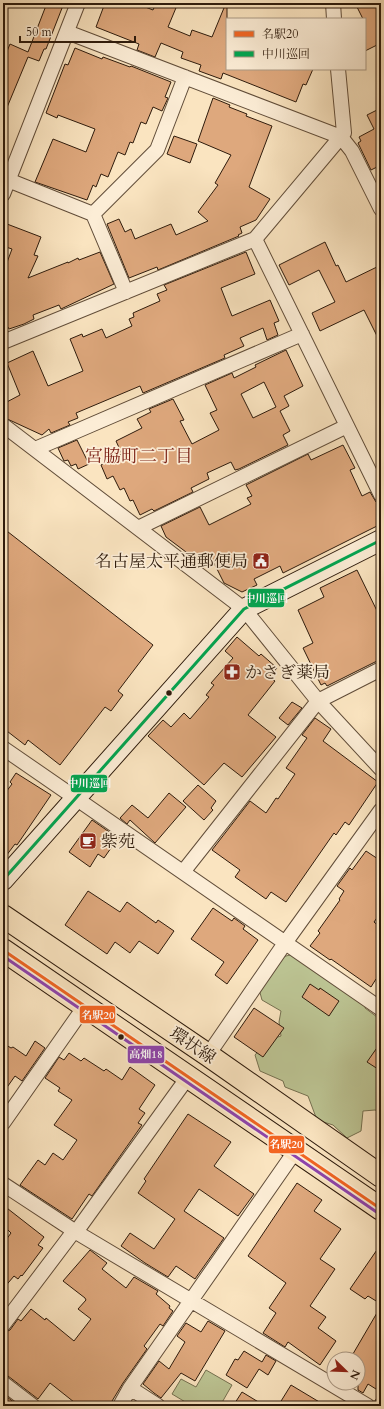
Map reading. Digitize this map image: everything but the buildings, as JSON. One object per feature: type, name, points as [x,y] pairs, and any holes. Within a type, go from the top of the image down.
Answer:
[{"type":"main road","name":"環状線","points":[[3,916],[208,1055],[381,1176]]},
{"type":"main road","name":"環状線","points":[[3,950],[381,1209]]},
{"type":"street","points":[[3,194],[78,3]]},
{"type":"street","points":[[333,3],[334,18]]},
{"type":"street","points":[[67,32],[341,137],[352,151],[381,209]]},
{"type":"street","points":[[3,342],[255,239],[344,133],[338,70]]},
{"type":"street","points":[[93,214],[157,150],[185,77]]},
{"type":"street","points":[[8,180],[93,214],[126,292]]},
{"type":"street","points":[[255,239],[381,495]]},
{"type":"street","points":[[35,449],[302,334]]},
{"type":"street","points":[[3,425],[244,609],[318,701],[381,769]]},
{"type":"street","points":[[138,528],[347,426]]},
{"type":"street","points":[[3,880],[244,609],[381,540]]},
{"type":"street","points":[[183,872],[318,701],[381,669]]},
{"type":"street","points":[[3,748],[381,1009]]},
{"type":"street","points":[[208,1055],[285,943],[381,810]]},
{"type":"street","points":[[3,1123],[85,1006]]},
{"type":"street","points":[[3,1325],[75,1231],[188,1077]]},
{"type":"street","points":[[120,1406],[130,1388],[296,1150]]},
{"type":"street","points":[[3,1184],[75,1231],[368,1406]]},
{"type":"street","points":[[3,1384],[33,1406]]},
{"type":"street","points":[[130,1388],[158,1406]]},
{"type":"green space","points":[[294,954],[323,975],[329,982],[350,986],[367,997],[365,1008],[381,1020],[381,1112],[375,1110],[363,1111],[361,1131],[347,1138],[333,1125],[317,1120],[308,1096],[285,1087],[283,1081],[260,1071],[255,1055],[268,1040],[281,1036],[279,1022],[281,1011],[262,1000],[259,989],[271,962]]},
{"type":"green space","points":[[206,1370],[232,1385],[220,1406],[192,1406],[172,1394],[181,1379],[196,1387]]},
{"type":"transit line","name":"中川巡回","points":[[3,880],[244,609],[381,540]]},
{"type":"transit line","name":"名駅20","points":[[3,950],[381,1209]]},
{"type":"transit line","name":"高畑18","points":[[3,956],[378,1213]]},
{"type":"place","name":"名古屋太平通郵便局","points":[[261,561]]},
{"type":"place","name":"かさぎ薬局","points":[[232,672]]},
{"type":"place","name":"紫苑","points":[[88,841]]},
{"type":"district","name":"宮脇町二丁目","points":[[139,456]]}]
